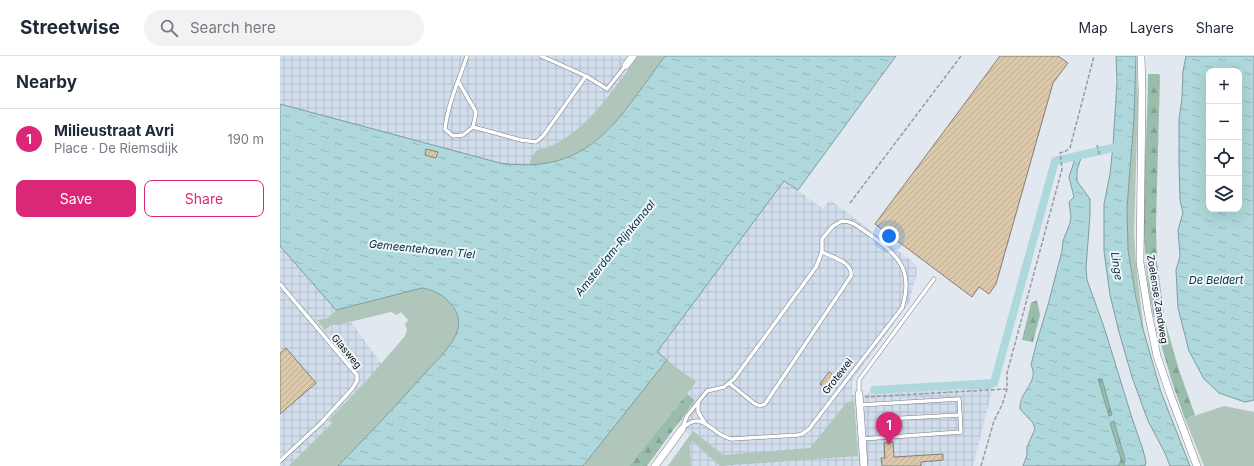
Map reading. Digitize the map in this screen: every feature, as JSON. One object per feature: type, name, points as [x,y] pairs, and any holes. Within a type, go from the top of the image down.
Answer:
[{"type":"street","points":[[626,65],[633,56]]},
{"type":"street","name":"Zoelense Zandweg","points":[[1141,56],[1140,262],[1157,356],[1197,466]]},
{"type":"street","points":[[860,399],[864,466]]},
{"type":"street","points":[[655,466],[682,429]]},
{"type":"lane","points":[[458,81],[476,112],[473,127],[463,135],[453,136],[445,128],[447,114],[458,81],[467,56]]},
{"type":"lane","points":[[541,56],[586,76],[607,89],[626,65]]},
{"type":"lane","points":[[473,127],[521,140],[536,142],[586,76]]},
{"type":"lane","name":"Grotewei","points":[[705,423],[726,438],[802,434],[809,429],[902,308],[907,288],[905,275],[895,256],[885,245],[852,222],[847,221],[837,223],[833,226],[822,240],[822,252]]},
{"type":"lane","points":[[682,429],[687,416],[707,391],[724,387],[734,379],[816,267],[822,252],[848,265],[852,270],[851,276],[765,404],[760,406],[755,404],[730,383]]},
{"type":"lane","points":[[862,439],[961,432],[959,399],[860,399],[859,380],[934,279]]},
{"type":"lane","name":"Glasweg","points":[[280,284],[357,375],[357,381],[352,389],[321,423],[280,461]]},
{"type":"lane","points":[[698,402],[698,412],[705,423]]},
{"type":"lane","points":[[886,437],[885,420],[960,415]]},
{"type":"lane","points":[[682,429],[690,423],[705,423]]},
{"type":"path","points":[[850,203],[961,56]]},
{"type":"path","points":[[981,466],[994,421],[1002,405],[1007,389],[1007,373],[1062,169],[1060,153],[1070,148],[1094,56]]},
{"type":"path","points":[[1097,145],[1100,156]]},
{"type":"path","points":[[860,399],[1007,389]]},
{"type":"shaded area","points":[[280,56],[654,56],[641,75],[657,85],[555,182],[280,111]]},
{"type":"shaded area","points":[[784,180],[823,209],[830,200],[913,262],[916,266],[917,272],[909,303],[852,381],[852,395],[867,394],[874,390],[994,383],[973,466],[668,466],[690,435],[676,425],[695,400],[687,394],[695,382],[657,352]]},
{"type":"shaded area","points":[[280,238],[336,301],[395,383],[304,466],[280,466]]},
{"type":"green space","points":[[638,56],[665,56],[621,115],[595,142],[580,152],[565,159],[529,165],[531,158],[537,150],[553,145],[568,137],[595,112]]},
{"type":"green space","points":[[1136,61],[1138,98],[1134,232],[1144,333],[1128,250],[1127,227]]},
{"type":"green space","points":[[1148,74],[1159,74],[1160,76],[1156,225],[1157,262],[1164,313],[1154,318],[1147,276],[1144,233]]},
{"type":"green space","points":[[421,288],[436,292],[454,307],[459,321],[458,329],[449,347],[338,466],[289,466],[332,423],[329,420],[367,380],[405,336],[407,330],[405,324],[408,320],[401,312],[397,315],[391,312],[337,325],[332,324],[325,330],[317,320],[329,318],[336,310]]},
{"type":"green space","points":[[1037,300],[1040,315],[1033,342],[1022,340],[1031,303]]},
{"type":"green space","points":[[1166,325],[1179,370],[1195,415],[1185,419],[1156,328]]},
{"type":"green space","points":[[667,360],[696,382],[687,394],[629,466],[583,466]]},
{"type":"green space","points":[[1098,379],[1102,379],[1112,415],[1109,416]]},
{"type":"green space","points":[[687,394],[695,400],[647,466],[629,466]]},
{"type":"green space","points":[[854,401],[858,456],[720,466],[692,441],[690,445],[691,466],[668,466],[693,431],[723,455],[810,448],[847,402]]},
{"type":"green space","points":[[1224,406],[1254,412],[1254,466],[1204,466],[1185,419]]},
{"type":"green space","points":[[1114,421],[1125,459],[1124,466],[1119,466],[1121,459],[1110,422]]},
{"type":"water","points":[[665,56],[896,56],[798,190],[784,181],[657,352],[667,360],[583,466],[338,466],[444,352],[456,335],[459,321],[454,307],[449,301],[436,292],[422,288],[336,310],[280,246],[280,104],[500,163],[531,165],[558,161],[580,151],[599,138],[616,121]]},
{"type":"water","name":"Linge","points":[[1116,56],[1136,56],[1134,118],[1127,208],[1128,250],[1136,298],[1143,329],[1161,392],[1190,466],[1170,466],[1165,453],[1148,421],[1132,377],[1110,295],[1104,251],[1104,204],[1110,174],[1113,145],[1117,82]]},
{"type":"water","name":"De Beldert","points":[[1186,56],[1254,56],[1254,400],[1245,402],[1219,393],[1204,379],[1189,351],[1178,308],[1176,270],[1180,256],[1178,230],[1183,213],[1180,200],[1179,164],[1179,120],[1182,98],[1183,71]]},
{"type":"water","points":[[1082,155],[1077,170],[1077,181],[1090,199],[1086,268],[1087,280],[1104,327],[1143,450],[1146,462],[1145,466],[1124,466],[1125,459],[1114,421],[1110,423],[1121,459],[1119,466],[1023,466],[1027,455],[1027,447],[1035,429],[1033,423],[1020,409],[1021,403],[1033,377],[1031,365],[1062,251],[1063,241],[1070,223],[1071,217],[1069,202],[1074,197],[1069,177],[1076,156]],"holes":[[[1098,379],[1102,379],[1112,415],[1109,416]]]},
{"type":"building","points":[[1000,56],[1058,56],[1068,63],[1053,83],[996,284],[989,294],[979,287],[972,297],[875,224]]},
{"type":"building","points":[[426,149],[438,152],[436,158],[425,155]]},
{"type":"building","points":[[286,348],[316,383],[280,414],[280,353]]},
{"type":"building","points":[[829,372],[837,378],[829,391],[820,384]]},
{"type":"building","points":[[893,442],[894,457],[943,454],[943,460],[921,462],[921,466],[882,466],[881,458],[885,458],[884,443]]},
{"type":"waterway","points":[[874,390],[994,383],[1055,161],[1121,146]]},
{"type":"place","name":"Milieustraat Avri","points":[[889,445]]},
{"type":"water label","name":"Amsterdam-Rijnkanaal","points":[[615,248]]},
{"type":"water label","name":"Gemeentehaven Tiel","points":[[422,249]]}]
